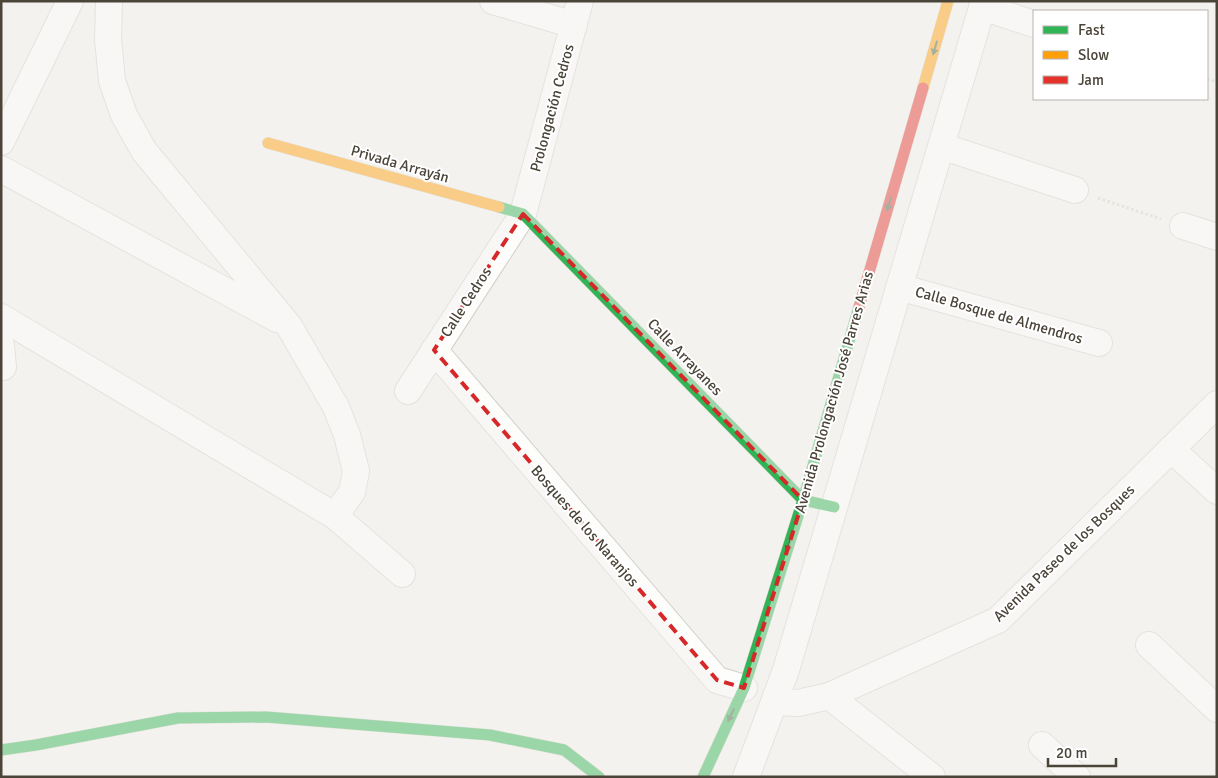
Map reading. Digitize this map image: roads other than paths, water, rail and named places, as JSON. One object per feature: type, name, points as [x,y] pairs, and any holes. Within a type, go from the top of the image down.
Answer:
[{"type":"street","points":[[1,142],[70,1]]},
{"type":"street","points":[[109,1],[108,39],[112,81],[124,115],[144,151],[288,326],[336,407],[347,436],[356,471],[352,492],[335,516]]},
{"type":"street","points":[[493,1],[577,13]]},
{"type":"street","name":"Avenida Prolongación José Parres Arias","points":[[703,777],[744,688],[803,500],[948,1]]},
{"type":"street","points":[[983,4],[1033,24]]},
{"type":"street","name":"Avenida Prolongación José Parres Arias","points":[[746,777],[786,670],[983,4]]},
{"type":"street","name":"Prolongación Cedros","points":[[523,214],[577,13]]},
{"type":"street","name":"Privada Arrayán","points":[[268,143],[523,214]]},
{"type":"street","points":[[941,146],[1075,190]]},
{"type":"street","points":[[1,169],[288,326]]},
{"type":"street","name":"Calle Arrayanes","points":[[523,214],[803,500]]},
{"type":"street","name":"Calle Cedros","points":[[408,391],[523,214]]},
{"type":"street","points":[[1182,226],[1217,237]]},
{"type":"street","name":"Calle Bosque de Almendros","points":[[900,287],[1099,344]]},
{"type":"street","points":[[1,317],[335,516],[402,574]]},
{"type":"street","name":"Bosques de los Naranjos","points":[[434,350],[717,680],[744,688]]},
{"type":"street","name":"Avenida Paseo de los Bosques","points":[[775,702],[798,704],[829,696],[998,620],[1217,404]]},
{"type":"street","points":[[1171,449],[1217,491]]},
{"type":"street","points":[[803,500],[834,507]]},
{"type":"street","points":[[1148,645],[1217,709]]},
{"type":"street","points":[[829,696],[932,777]]},
{"type":"street","points":[[1,750],[178,718],[266,717],[490,735],[564,750],[598,777]]},
{"type":"street","points":[[1042,745],[1077,777]]}]
